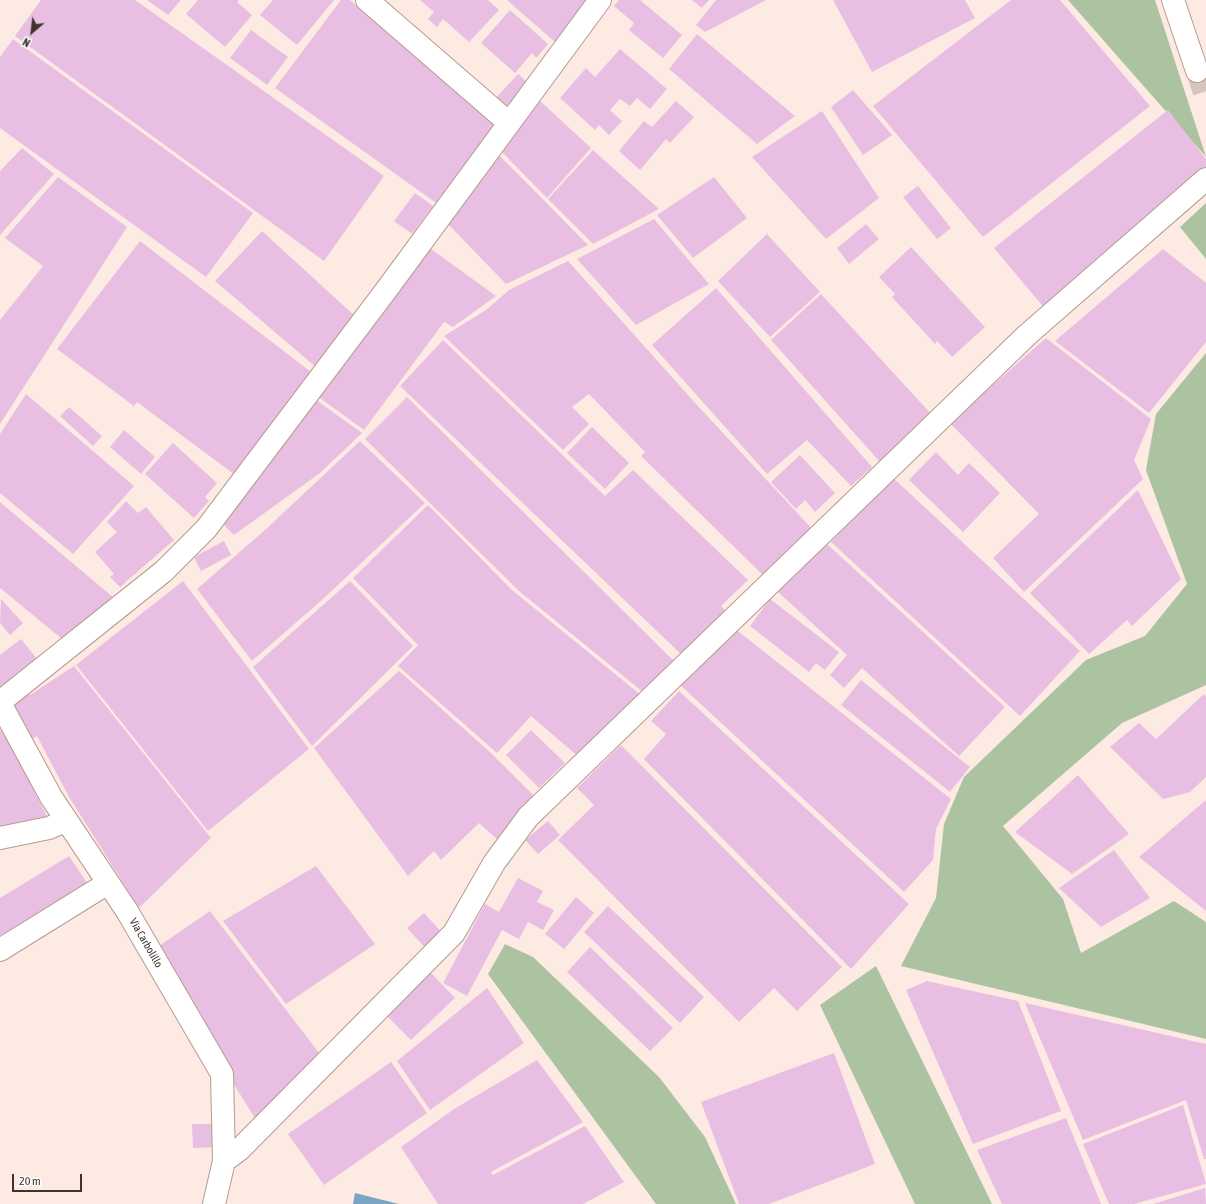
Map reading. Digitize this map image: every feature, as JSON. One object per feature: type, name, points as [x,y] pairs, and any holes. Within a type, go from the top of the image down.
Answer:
[{"type":"street","points":[[367,0],[509,123]]},
{"type":"street","points":[[0,702],[164,571],[206,529],[387,289],[600,0]]},
{"type":"street","points":[[1173,0],[1197,72]]},
{"type":"street","points":[[224,1161],[239,1150],[454,934],[494,863],[528,817],[1027,335],[1206,179]]},
{"type":"street","name":"Via Carbolillo","points":[[0,702],[65,821],[127,911],[222,1074],[224,1161],[214,1204]]},
{"type":"street","points":[[0,838],[49,828],[65,821]]},
{"type":"street","points":[[0,950],[108,883]]},
{"type":"green space","points":[[1068,0],[1155,0],[1206,157]]},
{"type":"green space","points":[[1206,203],[1206,259],[1180,227]]},
{"type":"green space","points":[[1206,353],[1206,685],[1122,723],[1003,826],[1063,899],[1081,953],[1174,901],[1206,922],[1206,1039],[901,966],[936,898],[944,824],[964,777],[1086,660],[1145,636],[1187,584],[1146,470],[1156,414]]},
{"type":"green space","points":[[505,944],[533,957],[659,1077],[705,1137],[736,1204],[656,1204],[488,974]]},
{"type":"green space","points":[[876,966],[992,1204],[915,1204],[820,1005]]},
{"type":"water","points":[[355,1193],[399,1204],[353,1204]]},
{"type":"building","points":[[41,0],[135,0],[384,176],[324,261],[15,36]]},
{"type":"building","points":[[147,0],[181,0],[168,15]]},
{"type":"building","points":[[198,0],[239,0],[237,2],[252,15],[225,47],[186,14]]},
{"type":"building","points":[[273,0],[334,0],[297,45],[260,15]]},
{"type":"building","points":[[341,0],[350,0],[498,128],[439,205],[275,88]]},
{"type":"building","points":[[420,0],[488,0],[499,10],[469,42],[443,19],[437,27],[428,19],[434,12]]},
{"type":"building","points":[[507,0],[589,0],[556,43]]},
{"type":"building","points":[[619,0],[640,0],[682,35],[663,58],[629,30],[634,23],[614,6]]},
{"type":"building","points":[[692,0],[709,0],[702,8]]},
{"type":"building","points":[[716,0],[766,0],[705,32],[696,25]]},
{"type":"building","points":[[833,0],[965,0],[975,18],[872,72]]},
{"type":"building","points":[[1011,0],[1060,0],[1150,106],[983,237],[873,106]]},
{"type":"building","points":[[510,10],[548,44],[536,58],[532,53],[515,73],[481,43]]},
{"type":"building","points":[[251,30],[288,57],[267,85],[230,58]]},
{"type":"building","points":[[697,34],[795,116],[757,144],[669,69]]},
{"type":"building","points":[[13,39],[253,213],[206,277],[0,128],[0,57]]},
{"type":"building","points":[[620,49],[667,89],[650,109],[637,98],[630,106],[620,99],[610,110],[622,121],[609,135],[599,125],[595,130],[560,98],[586,68],[595,77]]},
{"type":"building","points":[[518,74],[531,85],[508,111],[495,99]]},
{"type":"building","points":[[853,90],[892,135],[863,155],[831,107]]},
{"type":"building","points":[[538,99],[591,148],[547,198],[501,151]]},
{"type":"building","points":[[676,101],[694,117],[670,143],[666,139],[640,170],[619,151],[644,121],[652,127]]},
{"type":"building","points":[[1168,110],[1206,159],[1206,172],[1046,310],[994,248]]},
{"type":"building","points":[[822,111],[879,198],[826,239],[752,157]]},
{"type":"building","points":[[22,148],[54,174],[0,235],[0,171]]},
{"type":"building","points":[[593,150],[659,209],[593,244],[548,199]]},
{"type":"building","points":[[498,154],[588,245],[506,284],[445,221]]},
{"type":"building","points":[[58,177],[127,227],[0,424],[0,320],[43,266],[5,238]]},
{"type":"building","points":[[714,177],[747,218],[693,258],[657,215]]},
{"type":"building","points":[[918,186],[951,228],[937,239],[903,197]]},
{"type":"building","points":[[415,193],[433,206],[412,234],[394,221]]},
{"type":"building","points":[[654,219],[709,284],[636,325],[577,259]]},
{"type":"building","points":[[866,224],[879,239],[849,264],[837,248]]},
{"type":"building","points":[[262,231],[356,317],[317,368],[215,281]]},
{"type":"building","points":[[767,234],[820,292],[770,337],[718,281]]},
{"type":"building","points":[[140,241],[315,375],[239,478],[137,402],[134,406],[57,349]]},
{"type":"building","points":[[427,246],[496,296],[453,327],[444,322],[364,430],[317,396]]},
{"type":"building","points":[[911,247],[985,327],[952,357],[937,341],[935,344],[892,297],[895,294],[879,277]]},
{"type":"building","points":[[1163,249],[1206,283],[1206,342],[1149,413],[1055,341]]},
{"type":"building","points":[[568,261],[697,405],[815,532],[767,579],[641,456],[645,452],[589,394],[572,407],[589,424],[563,450],[444,336],[486,310],[509,290]]},
{"type":"building","points":[[716,288],[872,467],[851,486],[807,440],[767,474],[652,345]]},
{"type":"building","points":[[821,294],[933,416],[880,462],[771,340]]},
{"type":"building","points":[[1046,338],[1151,419],[1134,460],[1143,479],[1024,592],[993,558],[1039,514],[950,423]]},
{"type":"building","points":[[443,340],[605,496],[633,470],[748,580],[721,606],[725,610],[682,655],[400,386]]},
{"type":"building","points":[[26,394],[134,486],[73,554],[0,493],[0,434]]},
{"type":"building","points":[[407,397],[675,662],[644,693],[519,591],[365,439]]},
{"type":"building","points":[[315,399],[362,433],[320,473],[234,535],[222,523]]},
{"type":"building","points":[[69,407],[102,436],[93,446],[60,416]]},
{"type":"building","points":[[592,427],[629,463],[605,489],[567,453]]},
{"type":"building","points":[[124,430],[155,457],[141,474],[110,447]]},
{"type":"building","points":[[360,441],[425,503],[323,599],[252,661],[197,589],[265,530]]},
{"type":"building","points":[[173,443],[217,483],[205,497],[209,501],[194,518],[145,474]]},
{"type":"building","points":[[936,452],[958,475],[969,463],[1000,493],[963,532],[909,480]]},
{"type":"building","points":[[800,455],[835,493],[815,512],[805,500],[796,509],[771,482]]},
{"type":"building","points":[[891,476],[1080,651],[1020,716],[831,542]]},
{"type":"building","points":[[1138,490],[1181,579],[1132,626],[1127,620],[1089,654],[1030,593]]},
{"type":"building","points":[[126,501],[138,513],[146,507],[174,540],[120,587],[110,577],[114,574],[95,552],[117,532],[107,522]]},
{"type":"building","points":[[0,502],[114,598],[62,639],[0,588]]},
{"type":"building","points":[[428,505],[512,590],[642,696],[581,759],[531,716],[497,753],[398,666],[418,645],[353,578]]},
{"type":"building","points":[[224,541],[231,555],[201,571],[194,557]]},
{"type":"building","points":[[827,544],[1005,707],[959,756],[862,668],[844,688],[830,675],[847,655],[778,592]]},
{"type":"building","points":[[183,581],[309,749],[208,831],[76,665]]},
{"type":"building","points":[[350,581],[413,646],[312,746],[253,667]]},
{"type":"building","points":[[1,599],[23,623],[10,635],[0,623]]},
{"type":"building","points":[[770,599],[839,652],[825,670],[816,663],[809,672],[750,626]]},
{"type":"building","points":[[734,628],[951,799],[936,829],[933,860],[904,892],[679,684]]},
{"type":"building","points":[[21,639],[41,664],[0,692],[0,655]]},
{"type":"building","points":[[74,666],[211,838],[139,908],[69,797],[37,736],[30,740],[13,704],[26,690],[30,695]]},
{"type":"building","points":[[399,671],[491,753],[535,797],[498,840],[479,823],[441,860],[434,851],[408,876],[314,748]]},
{"type":"building","points":[[861,680],[970,767],[950,792],[841,705]]},
{"type":"building","points":[[679,691],[909,904],[851,969],[644,759],[666,734],[651,721]]},
{"type":"building","points":[[1204,694],[1206,697],[1206,777],[1190,792],[1163,799],[1110,747],[1139,723],[1156,739]]},
{"type":"building","points":[[3,730],[50,822],[0,832],[0,731]]},
{"type":"building","points":[[531,730],[565,763],[539,788],[506,755]]},
{"type":"building","points":[[621,745],[842,967],[797,1011],[774,988],[739,1022],[558,840],[594,805],[577,788]]},
{"type":"building","points":[[1078,775],[1129,834],[1072,874],[1015,832]]},
{"type":"building","points":[[1206,800],[1206,911],[1139,857]]},
{"type":"building","points":[[548,821],[560,835],[538,854],[525,840]]},
{"type":"building","points":[[1114,850],[1150,898],[1101,927],[1059,888]]},
{"type":"building","points":[[69,856],[89,886],[0,942],[0,898]]},
{"type":"building","points":[[316,866],[375,944],[286,1004],[223,921]]},
{"type":"building","points":[[518,878],[543,891],[537,902],[554,910],[543,930],[528,922],[519,939],[502,930],[467,996],[443,983],[485,904],[499,912]]},
{"type":"building","points":[[576,897],[594,913],[564,949],[545,934]]},
{"type":"building","points":[[608,906],[704,997],[680,1023],[584,932]]},
{"type":"building","points":[[210,911],[323,1058],[258,1123],[228,1075],[159,946]]},
{"type":"building","points":[[424,913],[445,936],[428,951],[407,928]]},
{"type":"building","points":[[590,947],[673,1028],[650,1051],[567,972]]},
{"type":"building","points":[[431,973],[455,998],[411,1040],[387,1016]]},
{"type":"building","points":[[927,981],[1018,1001],[1061,1111],[973,1144],[906,990]]},
{"type":"building","points":[[487,988],[524,1043],[430,1110],[397,1061]]},
{"type":"building","points":[[1025,1003],[1206,1044],[1206,1159],[1204,1159],[1186,1100],[1083,1140]]},
{"type":"building","points":[[834,1053],[875,1164],[769,1204],[739,1204],[701,1102]]},
{"type":"building","points":[[537,1060],[583,1122],[491,1172],[493,1175],[585,1126],[624,1182],[583,1204],[438,1204],[401,1147],[454,1109]]},
{"type":"building","points":[[391,1062],[427,1113],[324,1185],[288,1134]]},
{"type":"building","points":[[1183,1105],[1206,1184],[1134,1204],[1109,1204],[1083,1144]]},
{"type":"building","points":[[1066,1118],[1101,1204],[1002,1204],[977,1150]]},
{"type":"building","points":[[192,1124],[219,1124],[220,1147],[193,1148]]},
{"type":"building","points":[[1205,1188],[1206,1204],[1153,1204]]},
{"type":"tunnel","points":[[1197,71],[1206,99]]}]
